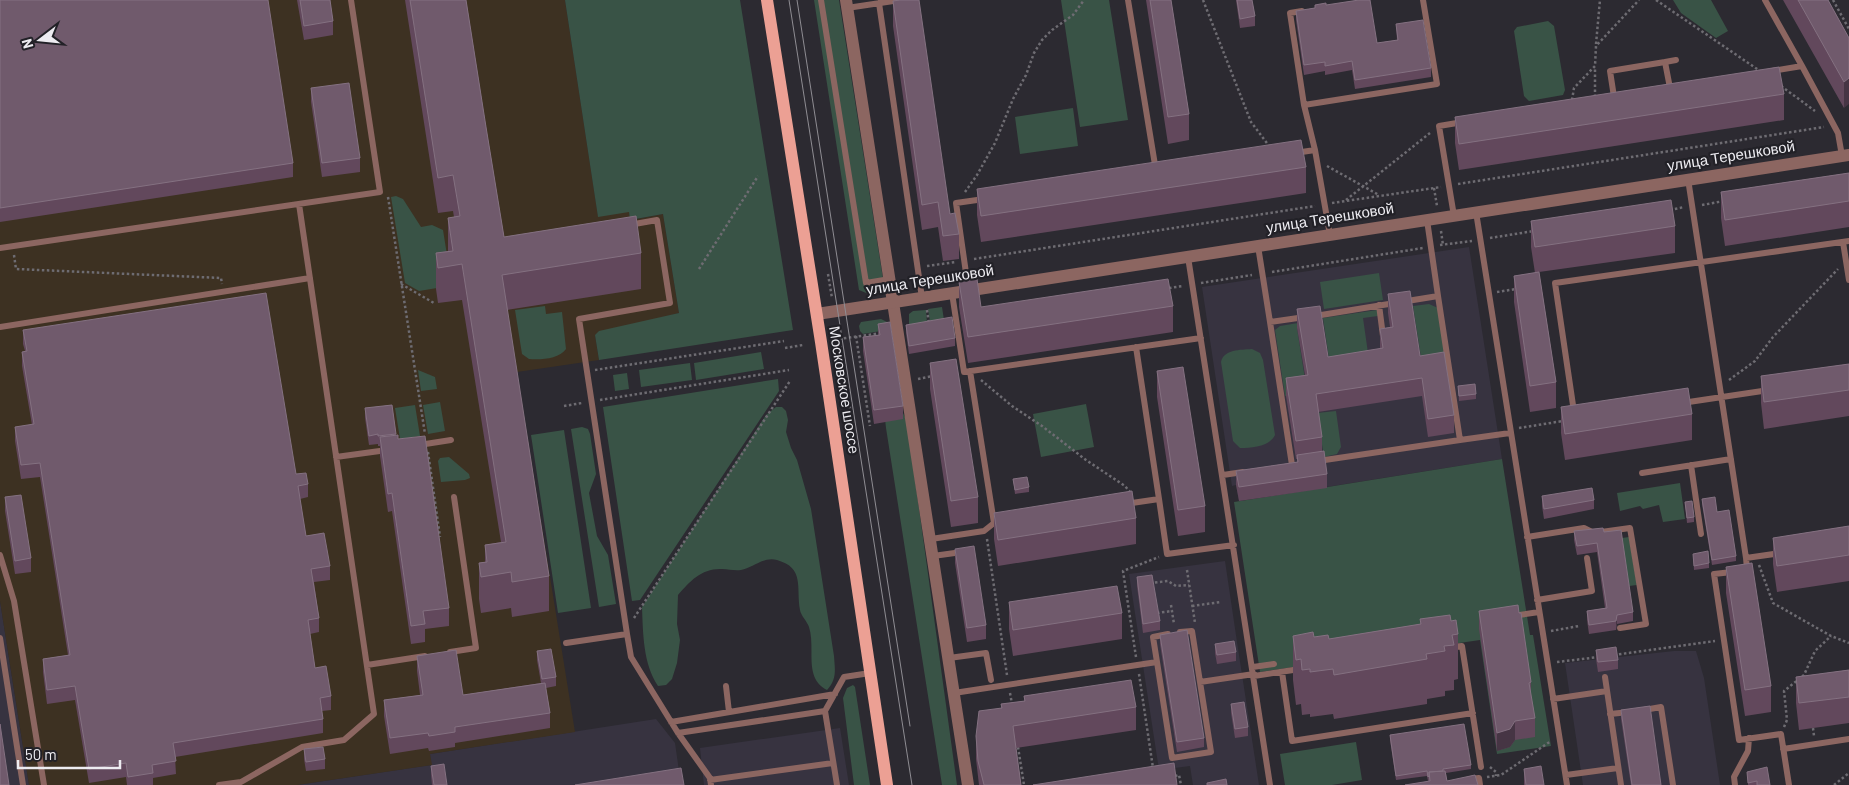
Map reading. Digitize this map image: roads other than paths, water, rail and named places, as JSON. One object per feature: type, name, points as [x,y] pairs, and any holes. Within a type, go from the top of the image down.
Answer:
[{"type":"main road","name":"Московское шоссе","points":[[767,0],[817,314],[886,785]]},
{"type":"street","points":[[847,4],[968,785]]},
{"type":"street","name":"улица Терешковой","points":[[817,314],[894,302],[924,304],[952,293],[969,290],[1845,155]]},
{"type":"lane","points":[[0,248],[380,192],[351,0]]},
{"type":"lane","points":[[821,0],[866,283],[890,279]]},
{"type":"lane","points":[[847,4],[900,0]]},
{"type":"lane","points":[[1128,0],[1156,174]]},
{"type":"lane","points":[[1304,105],[1437,84],[1423,0]]},
{"type":"lane","points":[[1765,0],[1838,133],[1845,155]]},
{"type":"lane","points":[[879,3],[924,304]]},
{"type":"lane","points":[[1309,10],[1290,13],[1304,105],[1315,150],[1330,235]]},
{"type":"lane","points":[[1614,97],[1610,71],[1676,60]]},
{"type":"lane","points":[[1665,62],[1670,88]]},
{"type":"lane","points":[[1763,73],[1802,66]]},
{"type":"lane","points":[[1660,90],[1679,86]]},
{"type":"lane","points":[[1595,100],[1623,96]]},
{"type":"lane","points":[[1454,216],[1439,126],[1468,121]]},
{"type":"lane","points":[[1276,156],[1315,150]]},
{"type":"lane","points":[[1147,176],[1165,173]]},
{"type":"lane","points":[[1688,179],[1746,558],[1747,569],[1714,574],[1739,740],[1781,734],[1789,785]]},
{"type":"lane","points":[[969,290],[956,203],[994,198]]},
{"type":"lane","points":[[219,785],[241,782],[302,748],[344,740],[374,714],[299,204]]},
{"type":"lane","points":[[1476,212],[1526,537],[1567,785]]},
{"type":"lane","points":[[622,226],[657,220],[670,303],[579,319],[631,658],[710,783],[833,762]]},
{"type":"lane","points":[[1427,220],[1460,440]]},
{"type":"lane","points":[[1575,419],[1554,283],[1846,242],[1846,262],[1849,280]]},
{"type":"lane","points":[[1258,246],[1292,465]]},
{"type":"lane","points":[[1188,257],[1254,672],[1270,785]]},
{"type":"lane","points":[[0,327],[310,278]]},
{"type":"lane","points":[[952,293],[964,372],[1201,338]]},
{"type":"lane","points":[[1270,322],[1438,296]]},
{"type":"lane","points":[[1379,306],[1384,341]]},
{"type":"lane","points":[[1136,347],[1167,554],[1234,544]]},
{"type":"lane","points":[[970,371],[994,523]]},
{"type":"lane","points":[[1673,404],[1780,388]]},
{"type":"lane","points":[[1311,462],[1510,431]]},
{"type":"lane","points":[[409,446],[451,440]]},
{"type":"lane","points":[[336,457],[391,449]]},
{"type":"lane","points":[[1642,473],[1730,459]]},
{"type":"lane","points":[[1283,466],[1301,463]]},
{"type":"lane","points":[[1691,465],[1700,534]]},
{"type":"lane","points":[[1223,475],[1254,470]]},
{"type":"lane","points":[[440,654],[476,648],[454,497]]},
{"type":"lane","points":[[1119,504],[1159,499]]},
{"type":"lane","points":[[931,539],[986,530],[994,523],[1004,522]]},
{"type":"lane","points":[[1526,537],[1584,528],[1594,533],[1630,528],[1646,624],[1620,628]]},
{"type":"lane","points":[[933,556],[973,551]]},
{"type":"lane","points":[[1746,558],[1784,552]]},
{"type":"lane","points":[[0,555],[14,601],[44,785]]},
{"type":"lane","points":[[1537,600],[1592,591],[1588,558]]},
{"type":"lane","points":[[1510,617],[1539,612]]},
{"type":"lane","points":[[1192,630],[1211,752],[1172,758],[1157,662],[1153,637],[1192,630]]},
{"type":"lane","points":[[566,643],[627,632]]},
{"type":"lane","points":[[0,638],[23,785]]},
{"type":"lane","points":[[1443,648],[1462,646],[1481,767]]},
{"type":"lane","points":[[949,658],[986,653],[991,680]]},
{"type":"lane","points":[[367,665],[431,655]]},
{"type":"lane","points":[[954,693],[1157,662]]},
{"type":"lane","points":[[1254,672],[1274,664]]},
{"type":"lane","points":[[1200,682],[1254,672],[1282,672],[1310,668]]},
{"type":"lane","points":[[1282,672],[1292,740],[1473,713]]},
{"type":"lane","points":[[836,785],[825,711],[844,677],[870,673]]},
{"type":"lane","points":[[1605,677],[1620,785]]},
{"type":"lane","points":[[726,686],[729,712]]},
{"type":"lane","points":[[1553,698],[1607,691]]},
{"type":"lane","points":[[671,722],[835,694]]},
{"type":"lane","points":[[1610,714],[1661,707],[1673,785]]},
{"type":"lane","points":[[678,733],[825,711]]},
{"type":"lane","points":[[1735,785],[1734,777],[1748,752],[1750,738]]},
{"type":"lane","points":[[1783,749],[1849,739]]},
{"type":"lane","points":[[1566,775],[1618,768]]},
{"type":"lane","points":[[1460,781],[1479,778],[1480,785]]},
{"type":"tram line","points":[[789,0],[912,785]]},
{"type":"tram line","points":[[797,0],[910,726]]}]
